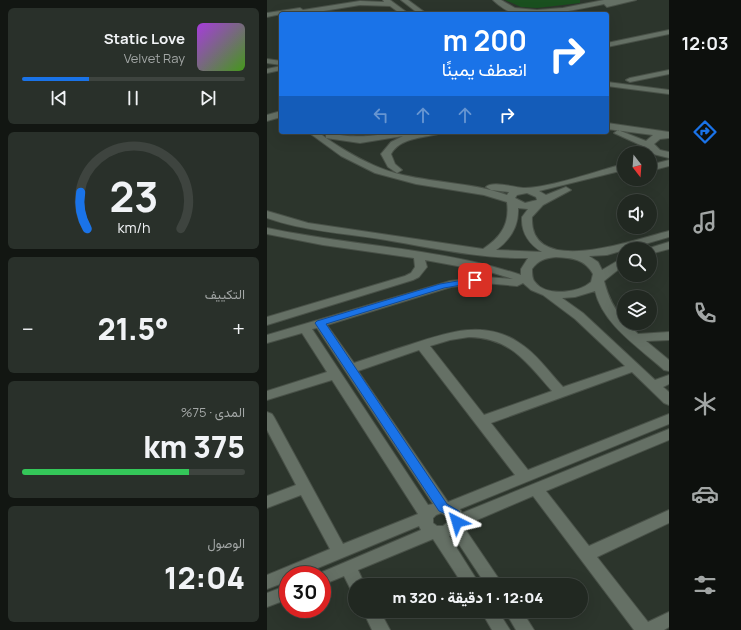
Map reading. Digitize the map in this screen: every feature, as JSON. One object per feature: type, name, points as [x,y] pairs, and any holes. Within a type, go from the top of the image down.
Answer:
[{"type":"street","points":[[405,0],[421,12]]},
{"type":"street","points":[[486,0],[510,12],[531,12]]},
{"type":"street","points":[[495,0],[510,12]]},
{"type":"street","points":[[556,12],[614,0]]},
{"type":"street","points":[[571,12],[633,0]]},
{"type":"street","points":[[323,11],[351,1]]},
{"type":"street","points":[[285,12],[351,1],[389,2],[403,12]]},
{"type":"street","points":[[267,15],[279,13]]},
{"type":"street","points":[[267,18],[279,16]]},
{"type":"street","points":[[609,38],[669,25]]},
{"type":"street","points":[[609,45],[669,32]]},
{"type":"street","points":[[267,61],[279,63]]},
{"type":"street","points":[[267,66],[279,63]]},
{"type":"street","points":[[267,71],[279,68]]},
{"type":"street","points":[[609,90],[628,83],[669,73]]},
{"type":"street","points":[[609,78],[669,92]]},
{"type":"street","points":[[609,84],[669,84]]},
{"type":"street","points":[[268,115],[279,109]]},
{"type":"street","points":[[268,115],[279,114]]},
{"type":"street","points":[[268,115],[279,118]]},
{"type":"street","points":[[609,126],[669,135]]},
{"type":"street","points":[[609,131],[629,136],[644,146]]},
{"type":"street","points":[[315,134],[354,161],[378,171],[402,178],[492,194],[525,206],[540,202],[561,191],[617,177]]},
{"type":"street","points":[[327,134],[349,141],[372,141],[402,134]]},
{"type":"street","points":[[327,134],[373,161],[397,170],[487,187],[525,190],[541,195],[540,202],[527,217],[527,229],[529,236],[535,243],[549,254]]},
{"type":"street","points":[[372,141],[373,143],[377,144],[397,142],[427,134]]},
{"type":"street","points":[[649,146],[652,139],[669,135]]},
{"type":"street","points":[[397,142],[387,150],[386,154],[387,160],[397,170]]},
{"type":"street","points":[[657,152],[669,155]]},
{"type":"street","points":[[657,166],[669,162]]},
{"type":"street","points":[[487,252],[496,246],[509,232],[513,219],[510,198],[513,192],[551,186],[617,169]]},
{"type":"street","points":[[267,214],[287,221],[346,231],[515,255],[570,254],[617,250]]},
{"type":"street","points":[[302,238],[315,233],[317,230],[316,226]]},
{"type":"street","points":[[267,231],[491,269],[553,294],[576,294],[593,287],[606,272],[617,265]]},
{"type":"street","points":[[335,243],[332,237],[335,234],[346,231]]},
{"type":"street","points":[[647,242],[669,234]]},
{"type":"street","points":[[657,249],[669,245]]},
{"type":"street","points":[[549,254],[535,259],[525,269],[525,275],[535,287],[579,316],[669,400]]},
{"type":"street","points":[[570,254],[586,260],[597,268],[599,292],[611,313],[669,367]]},
{"type":"street","points":[[267,321],[409,278],[415,275],[421,267],[419,257]]},
{"type":"street","points":[[267,339],[451,284],[473,281],[501,281],[535,287]]},
{"type":"street","points":[[320,323],[445,508],[455,514],[456,524],[491,578]]},
{"type":"street","points":[[305,328],[425,516],[426,526],[435,532],[467,578]]},
{"type":"street","points":[[350,369],[461,333],[474,332],[501,337],[512,342],[561,393]]},
{"type":"street","points":[[637,338],[669,336]]},
{"type":"street","points":[[422,345],[644,630]]},
{"type":"street","points":[[482,421],[634,367]]},
{"type":"street","points":[[267,396],[335,374]]},
{"type":"street","points":[[653,386],[669,379]]},
{"type":"street","points":[[267,417],[339,552]]},
{"type":"street","points":[[331,574],[435,532],[447,531],[456,524],[531,483],[669,419]]},
{"type":"street","points":[[267,582],[425,516],[431,510],[445,508],[531,483],[669,434]]},
{"type":"street","points":[[267,502],[305,488]]},
{"type":"street","points":[[586,555],[667,520]]},
{"type":"street","points":[[348,567],[354,578]]},
{"type":"street","points":[[267,600],[279,595]]},
{"type":"street","points":[[375,618],[381,630]]},
{"type":"street","points":[[493,618],[501,630]]},
{"type":"street","points":[[517,618],[525,630]]},
{"type":"street","points":[[648,630],[669,619]]},
{"type":"building","points":[[505,0],[580,0],[580,3],[537,8],[521,7]]},
{"type":"route","points":[[457,522],[455,514],[448,508],[443,507],[320,323],[443,286],[475,280]]}]
